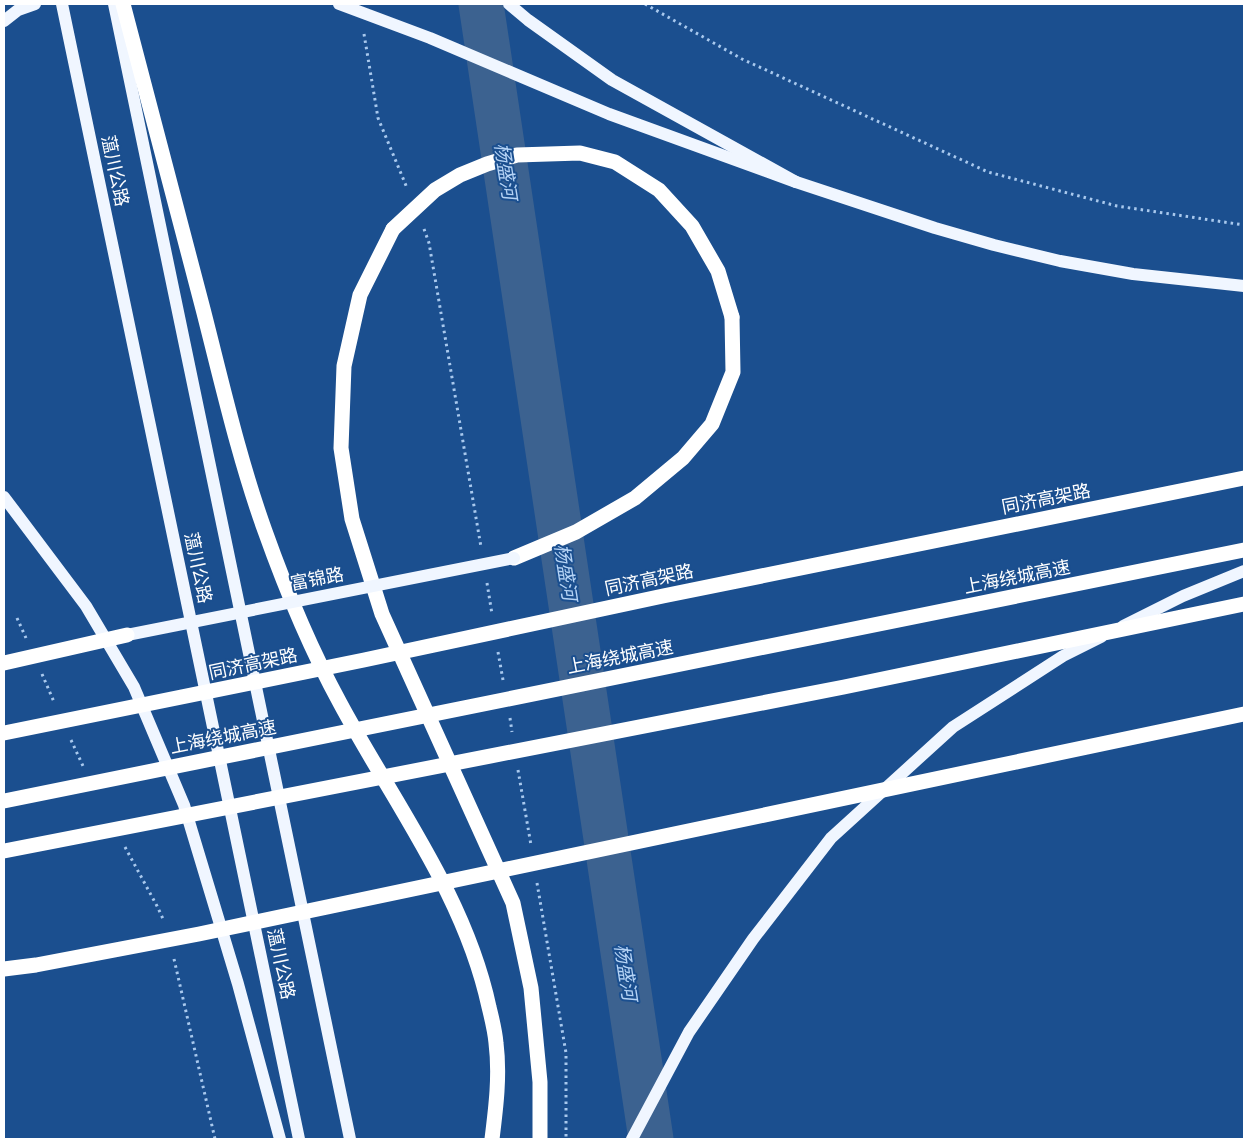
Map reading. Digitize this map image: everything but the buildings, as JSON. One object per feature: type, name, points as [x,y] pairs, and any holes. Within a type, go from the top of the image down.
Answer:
[{"type":"highway","points":[[123,4],[240,450],[264,529],[297,615],[340,703],[413,828],[447,891],[472,947],[485,988],[496,1042],[498,1095],[492,1139]]},
{"type":"highway","points":[[514,558],[576,532],[635,498],[683,458],[712,424],[734,372],[732,317],[718,271],[692,226],[659,190],[615,162],[580,152],[516,155],[460,175],[435,190],[394,229],[360,295],[344,366],[341,448],[352,519],[382,614],[513,903],[531,988],[540,1082],[540,1139]]},
{"type":"highway","name":"同济高架路","points":[[4,733],[1244,478]]},
{"type":"highway","name":"上海绕城高速","points":[[4,801],[1244,550]]},
{"type":"highway","points":[[4,851],[844,687],[1244,604]]},
{"type":"highway","points":[[4,663],[127,635]]},
{"type":"highway","points":[[4,969],[36,965],[199,934],[1244,714]]},
{"type":"main road","points":[[4,21],[18,10],[35,4]]},
{"type":"main road","name":"蕰川公路","points":[[62,4],[299,1139]]},
{"type":"main road","name":"蕰川公路","points":[[114,4],[350,1139]]},
{"type":"main road","points":[[339,4],[430,38],[609,114],[796,182],[935,228],[994,246],[1060,262],[1133,274],[1244,286]]},
{"type":"main road","points":[[508,4],[612,80],[796,182]]},
{"type":"main road","points":[[4,497],[86,606],[134,687],[184,806],[238,984],[280,1139]]},
{"type":"main road","name":"富锦路","points":[[127,635],[514,558]]},
{"type":"main road","points":[[632,1139],[689,1032],[753,939],[832,838],[953,727],[1063,656],[1183,596],[1244,570]]},
{"type":"path","points":[[645,4],[742,59],[988,172],[1117,206],[1244,225]]},
{"type":"path","points":[[17,618],[29,645]]},
{"type":"path","points":[[41,672],[57,709]]},
{"type":"path","points":[[69,736],[85,772]]},
{"type":"path","points":[[120,839],[165,924]]},
{"type":"path","points":[[173,952],[215,1139]]},
{"type":"waterway","name":"杨盛河","points":[[481,4],[651,1139]]}]
